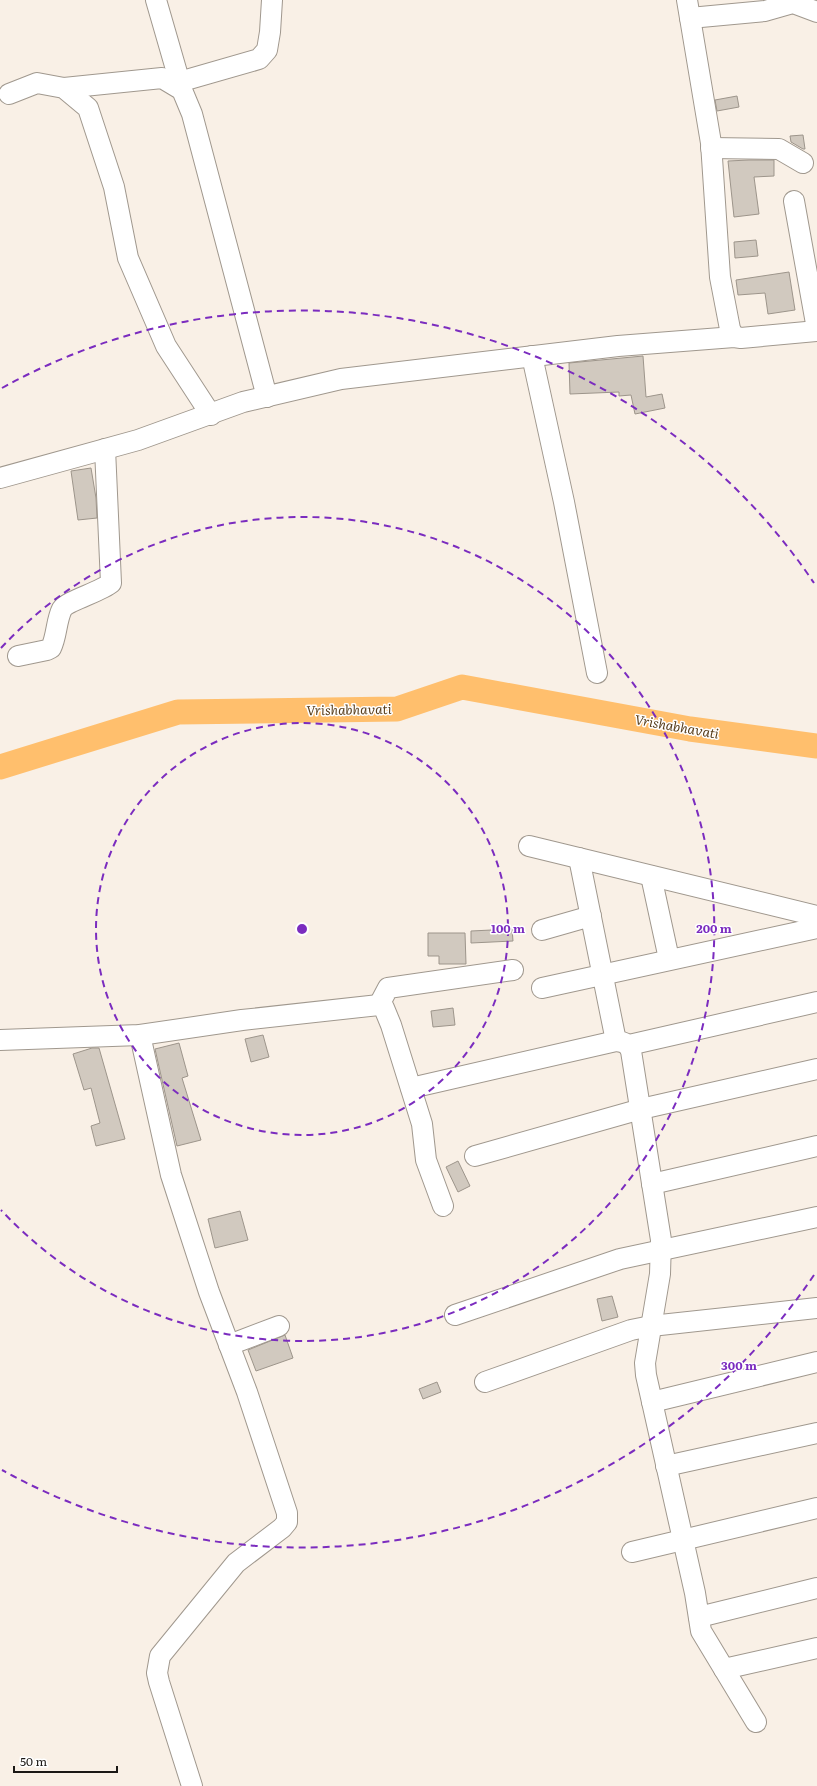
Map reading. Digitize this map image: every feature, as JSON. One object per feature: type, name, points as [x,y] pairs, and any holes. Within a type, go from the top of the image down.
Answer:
[{"type":"street","points":[[156,0],[180,86],[192,114],[267,396]]},
{"type":"street","points":[[9,94],[37,83],[64,88],[162,78],[180,86],[259,59],[267,50],[272,0]]},
{"type":"street","points":[[734,337],[730,329],[720,277],[712,148],[688,9],[765,11],[793,3],[817,12]]},
{"type":"street","points":[[64,88],[88,108],[114,187],[128,258],[166,346],[210,415]]},
{"type":"street","points":[[712,148],[779,149],[803,163]]},
{"type":"street","points":[[0,478],[138,440],[243,402],[341,379],[618,346],[734,337],[740,338],[817,330],[794,201]]},
{"type":"street","points":[[532,356],[564,502],[597,673]]},
{"type":"street","points":[[18,656],[51,648],[61,613],[65,606],[104,589],[111,583],[105,449]]},
{"type":"street","points":[[529,846],[817,916]]},
{"type":"street","points":[[579,858],[603,974],[623,1043],[632,1051],[661,1251],[660,1274],[645,1363],[646,1376],[695,1592],[701,1631],[756,1722]]},
{"type":"street","points":[[651,876],[669,960]]},
{"type":"street","points":[[542,930],[591,916]]},
{"type":"street","points":[[542,988],[817,928]]},
{"type":"street","points":[[379,1005],[388,988],[513,970]]},
{"type":"street","points":[[411,1088],[817,1002]]},
{"type":"street","points":[[0,1040],[140,1035],[242,1020],[379,1005],[384,1008],[391,1025],[422,1124],[426,1160],[443,1206]]},
{"type":"street","points":[[140,1035],[171,1175],[209,1292],[247,1392],[288,1513],[287,1522],[282,1528],[236,1563],[160,1656],[157,1673],[159,1682],[192,1786]]},
{"type":"street","points":[[475,1156],[641,1109],[817,1069]]},
{"type":"street","points":[[652,1184],[817,1146]]},
{"type":"street","points":[[455,1315],[620,1259],[817,1217]]},
{"type":"street","points":[[485,1382],[631,1330],[651,1326],[817,1308]]},
{"type":"street","points":[[229,1345],[279,1326]]},
{"type":"street","points":[[652,1402],[817,1362]]},
{"type":"street","points":[[666,1466],[817,1433]]},
{"type":"street","points":[[632,1552],[817,1508]]},
{"type":"street","points":[[699,1617],[817,1588]]},
{"type":"street","points":[[724,1669],[817,1648]]},
{"type":"building","points":[[737,96],[739,107],[717,111],[715,100]]},
{"type":"building","points":[[803,135],[805,149],[791,142],[790,136]]},
{"type":"building","points":[[774,160],[774,176],[754,177],[759,214],[734,217],[728,161]]},
{"type":"building","points":[[756,240],[758,256],[735,258],[734,242]]},
{"type":"building","points":[[789,272],[795,310],[768,314],[765,293],[738,295],[736,280]]},
{"type":"building","points":[[643,356],[646,397],[662,394],[665,408],[635,414],[631,395],[619,396],[619,392],[570,394],[569,363]]},
{"type":"building","points":[[91,468],[96,498],[97,518],[78,520],[71,471]]},
{"type":"building","points":[[512,929],[513,941],[471,943],[471,931]]},
{"type":"building","points":[[428,933],[465,933],[466,964],[439,964],[439,956],[428,956]]},
{"type":"building","points":[[453,1008],[455,1025],[433,1027],[431,1011]]},
{"type":"building","points":[[263,1035],[269,1057],[251,1062],[245,1039]]},
{"type":"building","points":[[179,1043],[188,1076],[182,1078],[201,1140],[177,1146],[155,1049]]},
{"type":"building","points":[[92,1048],[99,1048],[125,1139],[96,1146],[91,1126],[100,1123],[91,1088],[84,1090],[73,1054]]},
{"type":"building","points":[[458,1161],[470,1186],[458,1192],[446,1167]]},
{"type":"building","points":[[240,1211],[248,1240],[215,1248],[208,1219]]},
{"type":"building","points":[[612,1296],[618,1317],[602,1321],[597,1299]]},
{"type":"building","points":[[285,1335],[293,1358],[256,1371],[248,1350]]},
{"type":"building","points":[[437,1382],[441,1392],[423,1399],[419,1389]]},
{"type":"waterway","name":"Vrishabhavati","points":[[0,767],[178,712],[397,709],[462,687],[690,729],[817,746]]}]
